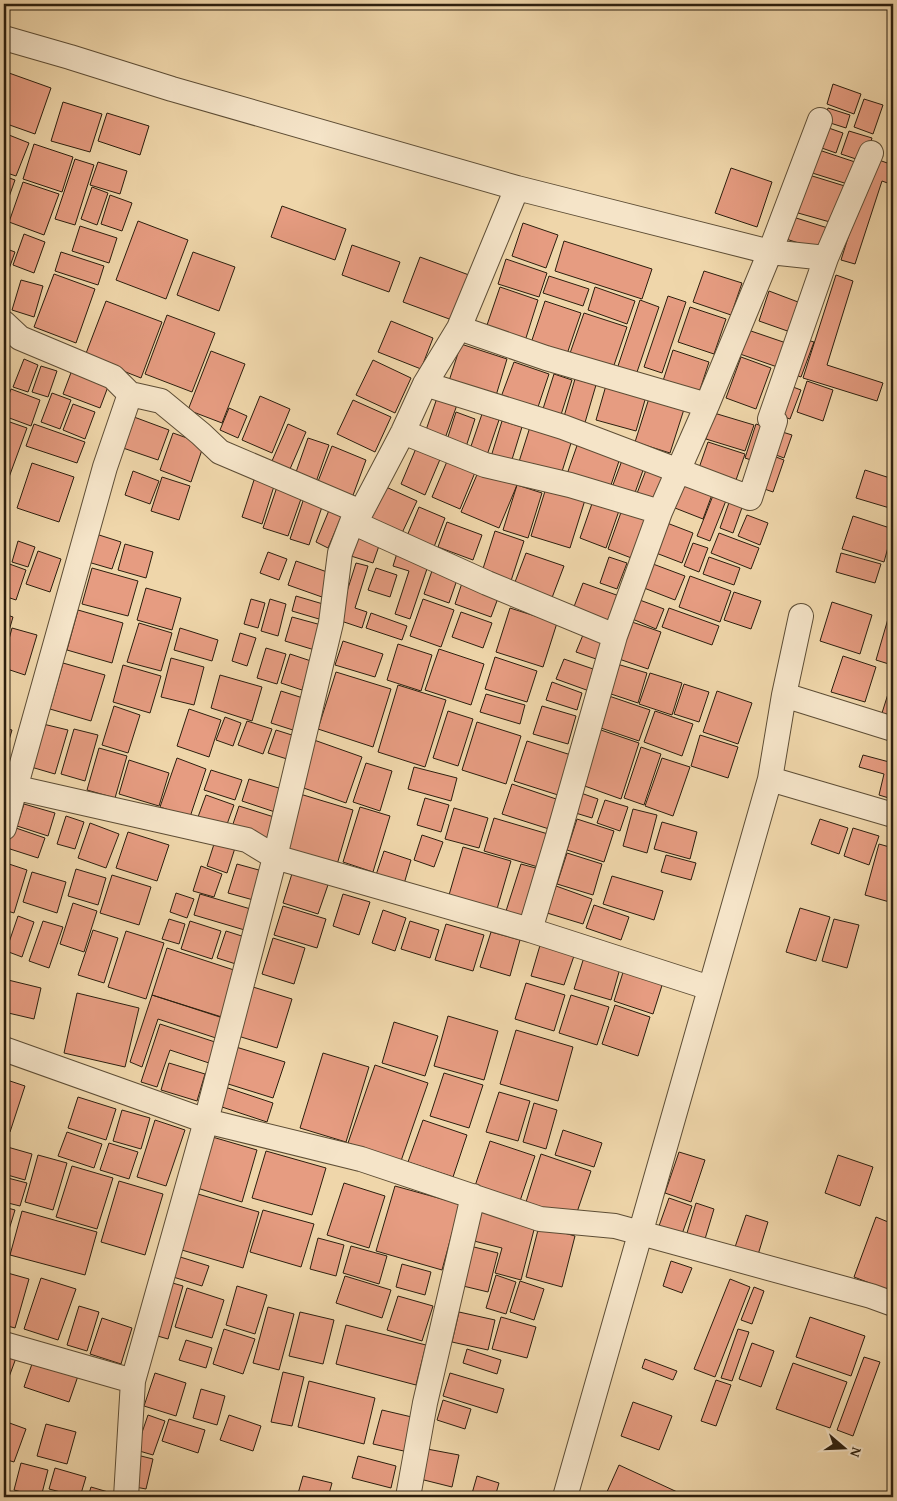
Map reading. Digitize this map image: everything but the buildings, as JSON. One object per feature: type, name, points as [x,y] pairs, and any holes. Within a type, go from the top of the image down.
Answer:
[{"type":"street","points":[[4,38],[172,89],[517,188],[770,252],[826,258]]},
{"type":"street","points":[[530,930],[615,636],[660,512],[707,405],[770,252],[820,120]]},
{"type":"street","points":[[425,384],[563,427],[750,498],[775,421],[770,419],[826,258],[871,154]]},
{"type":"street","points":[[126,1497],[133,1381],[206,1121],[275,857],[331,623],[340,553],[356,517],[403,432],[425,384],[459,328],[517,188]]},
{"type":"street","points":[[4,323],[20,338],[113,376],[130,394],[161,401],[220,452],[356,517],[375,534],[615,636]]},
{"type":"street","points":[[459,328],[546,358],[707,405]]},
{"type":"street","points":[[4,828],[10,786],[105,467],[130,394]]},
{"type":"street","points":[[403,432],[485,465],[570,485],[660,512]]},
{"type":"street","points":[[565,1497],[770,779],[784,695],[801,616]]},
{"type":"street","points":[[784,695],[893,729]]},
{"type":"street","points":[[770,779],[893,815]]},
{"type":"street","points":[[10,786],[247,840],[275,857],[530,930],[710,988]]},
{"type":"street","points":[[4,1049],[206,1121],[361,1159],[540,1219],[615,1226],[872,1296],[893,1304]]},
{"type":"street","points":[[408,1497],[426,1403],[473,1196]]},
{"type":"street","points":[[4,1344],[133,1381]]}]
